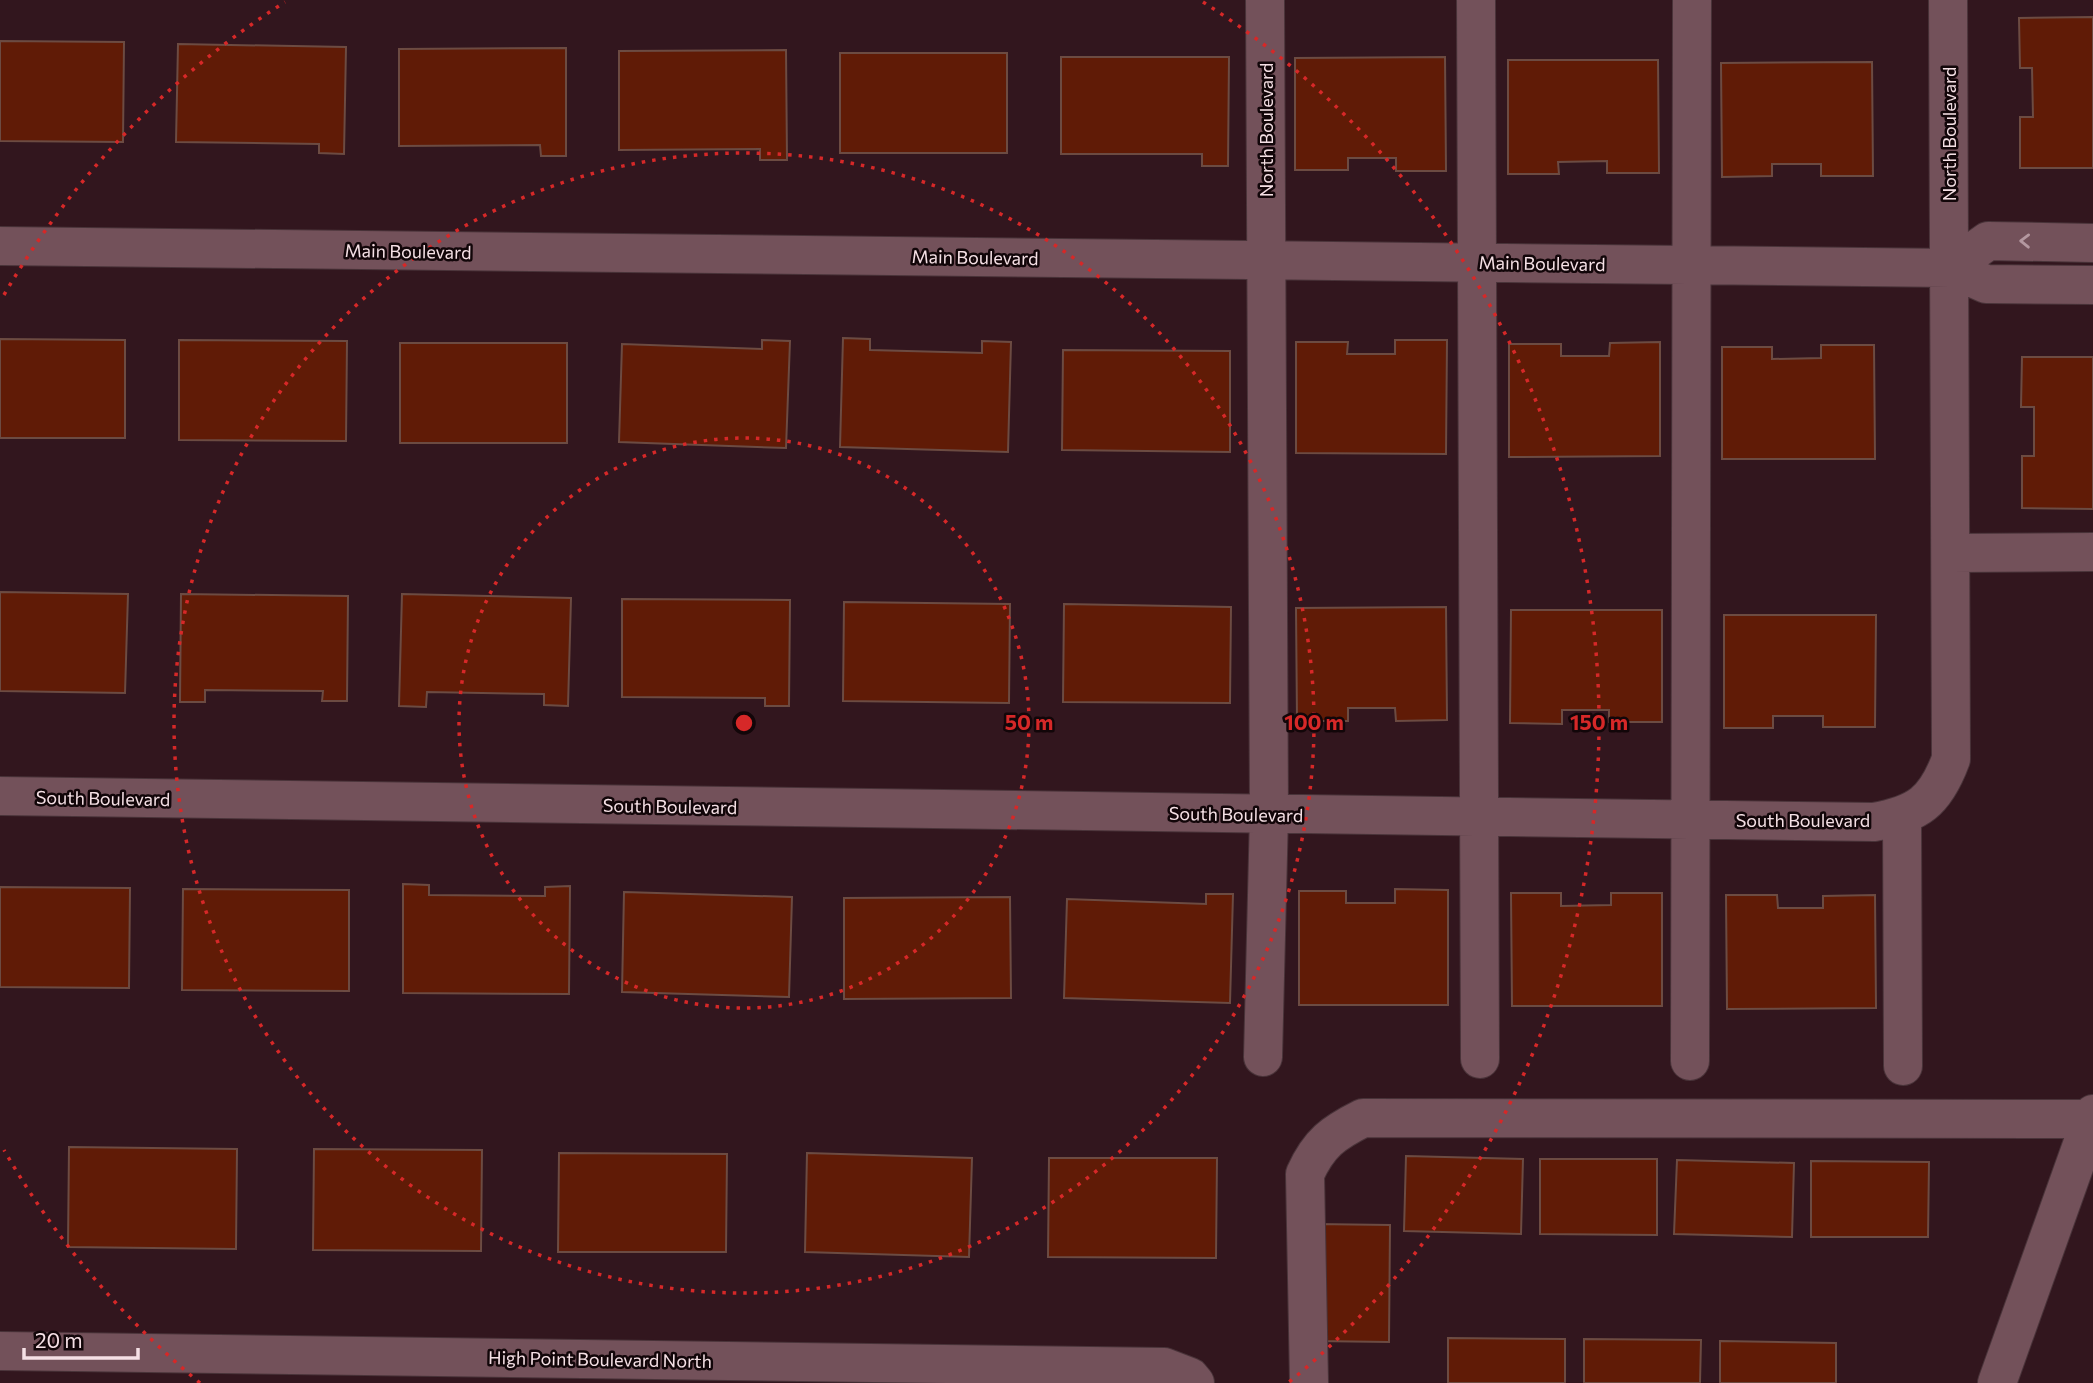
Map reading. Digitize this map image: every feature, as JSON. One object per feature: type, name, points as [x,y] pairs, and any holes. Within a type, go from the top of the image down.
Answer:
[{"type":"street","name":"North Boulevard","points":[[1264,1057],[1269,814],[1265,0]]},
{"type":"street","points":[[1476,0],[1480,1059]]},
{"type":"street","points":[[1690,1061],[1692,0]]},
{"type":"street","name":"North Boulevard","points":[[1948,0],[1950,268]]},
{"type":"street","points":[[1950,268],[1988,241],[2093,243]]},
{"type":"street","name":"Main Boulevard","points":[[0,246],[1950,268],[1986,284],[2093,285]]},
{"type":"street","name":"South Boulevard","points":[[0,796],[1874,822],[1902,817],[1925,804],[1942,784],[1951,759],[1950,268]]},
{"type":"street","points":[[1951,553],[2093,552]]},
{"type":"street","points":[[1902,817],[1903,1066]]},
{"type":"street","points":[[1309,1383],[1305,1174],[1316,1150],[1339,1130],[1363,1118],[2092,1116],[1997,1383]]},
{"type":"street","name":"High Point Boulevard North","points":[[0,1351],[1164,1367],[1190,1377],[1195,1383]]},
{"type":"building","points":[[2093,17],[2093,168],[2020,168],[2020,117],[2033,117],[2032,68],[2020,68],[2019,18]]},
{"type":"building","points":[[0,41],[124,42],[123,142],[0,141]]},
{"type":"building","points":[[178,44],[346,47],[344,154],[319,153],[319,144],[176,142]]},
{"type":"building","points":[[566,48],[566,156],[541,156],[540,145],[399,146],[399,49]]},
{"type":"building","points":[[786,50],[787,160],[760,160],[760,149],[619,150],[619,51]]},
{"type":"building","points":[[840,53],[1007,53],[1007,153],[840,153]]},
{"type":"building","points":[[1061,57],[1229,57],[1228,166],[1202,166],[1202,154],[1061,154]]},
{"type":"building","points":[[1445,57],[1446,171],[1396,171],[1396,158],[1348,158],[1348,170],[1295,170],[1295,58]]},
{"type":"building","points":[[1508,60],[1658,60],[1659,173],[1607,173],[1607,161],[1558,162],[1559,174],[1508,174]]},
{"type":"building","points":[[1872,62],[1873,176],[1821,176],[1821,164],[1772,164],[1772,176],[1722,177],[1721,63]]},
{"type":"building","points":[[843,338],[870,339],[870,350],[982,353],[982,341],[1011,342],[1008,452],[840,447]]},
{"type":"building","points":[[0,339],[125,340],[125,438],[0,438]]},
{"type":"building","points":[[179,340],[347,341],[346,441],[179,440]]},
{"type":"building","points":[[762,340],[790,341],[786,448],[619,442],[622,344],[762,349]]},
{"type":"building","points":[[1395,340],[1447,340],[1446,454],[1296,453],[1296,342],[1348,342],[1347,354],[1395,354]]},
{"type":"building","points":[[1660,342],[1660,456],[1509,457],[1509,344],[1561,344],[1561,356],[1609,356],[1610,343]]},
{"type":"building","points":[[400,343],[567,343],[567,443],[400,443]]},
{"type":"building","points":[[1821,345],[1874,345],[1875,459],[1722,459],[1722,347],[1772,347],[1772,359],[1821,358]]},
{"type":"building","points":[[1063,350],[1230,351],[1230,452],[1062,450]]},
{"type":"building","points":[[2022,357],[2093,357],[2093,509],[2022,508],[2022,456],[2034,456],[2034,407],[2021,407]]},
{"type":"building","points":[[0,592],[128,594],[125,693],[0,691]]},
{"type":"building","points":[[181,594],[348,596],[347,701],[322,701],[323,691],[205,690],[205,702],[180,702]]},
{"type":"building","points":[[402,594],[571,598],[568,706],[544,705],[544,694],[427,692],[426,707],[399,706]]},
{"type":"building","points":[[622,599],[790,600],[789,706],[765,706],[765,698],[622,697]]},
{"type":"building","points":[[844,602],[1010,604],[1009,703],[843,701]]},
{"type":"building","points":[[1064,604],[1231,607],[1230,703],[1063,702]]},
{"type":"building","points":[[1446,607],[1447,720],[1396,721],[1395,708],[1348,708],[1348,721],[1297,721],[1296,608]]},
{"type":"building","points":[[1511,610],[1662,610],[1662,722],[1609,722],[1609,710],[1562,710],[1562,724],[1510,723]]},
{"type":"building","points":[[1724,615],[1876,615],[1875,727],[1823,727],[1823,716],[1773,716],[1773,728],[1724,728]]},
{"type":"building","points":[[403,884],[429,885],[429,895],[545,896],[545,887],[570,886],[569,994],[403,993]]},
{"type":"building","points":[[0,887],[130,888],[129,988],[0,987]]},
{"type":"building","points":[[183,889],[349,890],[349,991],[182,990]]},
{"type":"building","points":[[1395,889],[1448,890],[1448,1005],[1299,1005],[1299,891],[1346,891],[1346,903],[1395,903]]},
{"type":"building","points":[[624,892],[792,897],[789,997],[622,992]]},
{"type":"building","points":[[1511,893],[1561,893],[1561,906],[1611,905],[1611,893],[1662,893],[1662,1006],[1512,1006]]},
{"type":"building","points":[[1206,894],[1233,894],[1230,1003],[1064,998],[1067,899],[1206,904]]},
{"type":"building","points":[[1726,895],[1777,895],[1778,908],[1823,908],[1823,896],[1875,895],[1876,1008],[1727,1009]]},
{"type":"building","points":[[1010,897],[1011,998],[844,999],[844,898]]},
{"type":"building","points":[[69,1147],[237,1149],[236,1249],[68,1247]]},
{"type":"building","points":[[314,1149],[482,1150],[481,1251],[313,1250]]},
{"type":"building","points":[[559,1153],[727,1154],[726,1252],[558,1252]]},
{"type":"building","points":[[807,1153],[972,1158],[969,1257],[805,1252]]},
{"type":"building","points":[[1406,1156],[1523,1159],[1521,1234],[1404,1231]]},
{"type":"building","points":[[1049,1158],[1217,1158],[1216,1258],[1048,1257]]},
{"type":"building","points":[[1540,1159],[1657,1159],[1657,1235],[1540,1234]]},
{"type":"building","points":[[1677,1160],[1794,1163],[1792,1237],[1674,1234]]},
{"type":"building","points":[[1811,1161],[1929,1162],[1928,1237],[1811,1237]]},
{"type":"building","points":[[1315,1224],[1390,1225],[1389,1342],[1315,1341]]},
{"type":"building","points":[[1448,1338],[1565,1339],[1565,1383],[1448,1383]]},
{"type":"building","points":[[1584,1339],[1701,1340],[1700,1383],[1584,1383]]},
{"type":"building","points":[[1720,1341],[1836,1343],[1836,1383],[1720,1383]]}]
